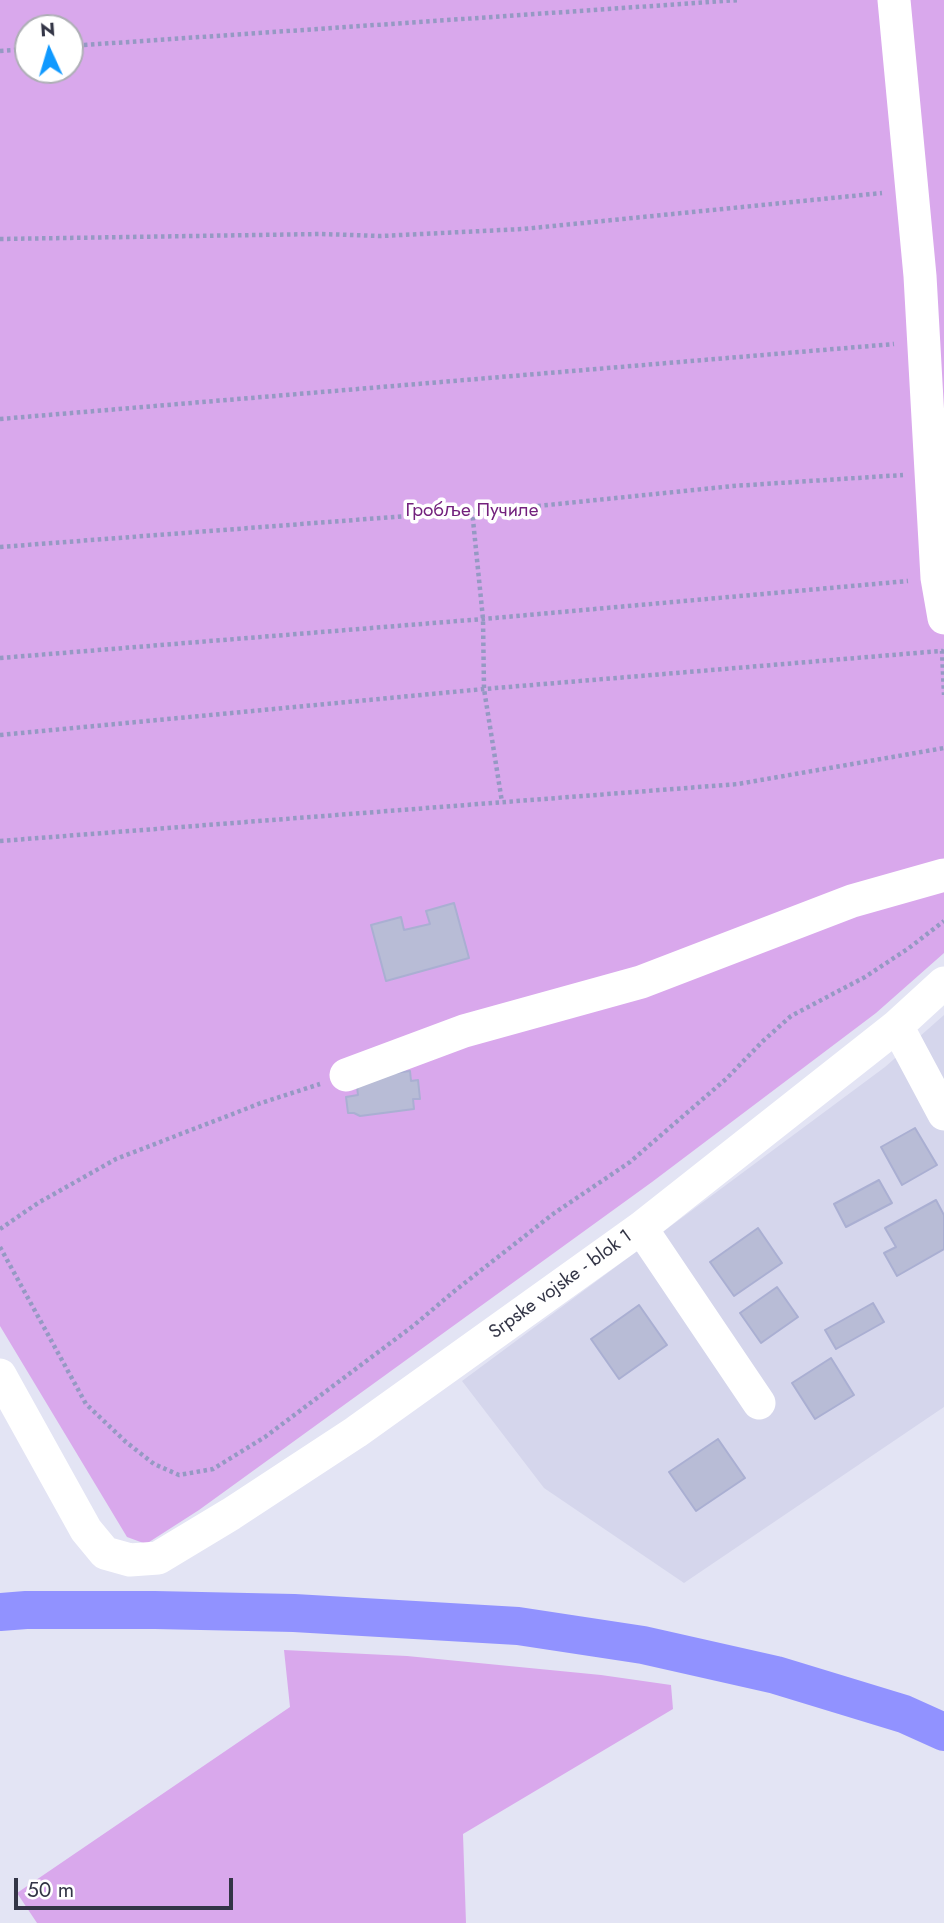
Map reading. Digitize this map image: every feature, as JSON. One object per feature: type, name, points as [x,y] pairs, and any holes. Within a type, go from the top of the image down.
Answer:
[{"type":"main road","points":[[0,1612],[129,1610],[294,1613],[518,1626],[643,1645],[776,1675],[904,1714],[944,1732]]},
{"type":"street","points":[[894,0],[924,341],[937,578],[944,618]]},
{"type":"street","points":[[346,1075],[464,1031],[641,982],[852,901],[944,875]]},
{"type":"street","name":"Srpske vojske - blok 1","points":[[0,1375],[86,1530],[105,1553],[130,1560],[159,1558],[356,1432],[641,1228],[897,1026],[944,984]]},
{"type":"street","points":[[897,1026],[944,1114]]},
{"type":"street","points":[[641,1228],[759,1403]]},
{"type":"path","points":[[84,45],[739,0]]},
{"type":"path","points":[[0,239],[321,234],[381,236],[523,229],[912,190]]},
{"type":"path","points":[[0,419],[924,341]]},
{"type":"path","points":[[0,547],[538,506],[733,486],[931,474]]},
{"type":"path","points":[[472,510],[483,619],[484,689],[502,802]]},
{"type":"path","points":[[0,658],[483,619],[937,578]]},
{"type":"path","points":[[0,734],[484,689],[942,651],[944,695]]},
{"type":"path","points":[[0,841],[737,784],[944,748]]},
{"type":"path","points":[[0,1247],[86,1404],[154,1464],[179,1475],[213,1469],[265,1437],[413,1326],[553,1214],[629,1161],[726,1079],[791,1016],[865,977],[944,921]]},
{"type":"path","points":[[0,1229],[37,1203],[116,1159],[261,1102],[346,1075]]},
{"type":"shaded area","points":[[944,1015],[944,1407],[684,1583],[544,1488],[462,1381],[885,1067]]},
{"type":"green space","name":"Гробље Пучиле","points":[[0,0],[944,0],[944,953],[876,1013],[652,1182],[199,1510],[146,1544],[127,1537],[0,1326]]},
{"type":"green space","points":[[284,1650],[407,1656],[601,1675],[671,1685],[673,1709],[463,1834],[466,1923],[37,1923],[17,1893],[290,1707]]},
{"type":"building","points":[[454,903],[469,958],[386,981],[371,925],[401,917],[404,930],[430,924],[426,911]]},
{"type":"building","points":[[410,1071],[411,1081],[418,1080],[420,1099],[413,1099],[414,1109],[360,1116],[348,1113],[346,1097],[358,1095],[356,1078]]},
{"type":"building","points":[[915,1128],[937,1165],[902,1185],[881,1147]]},
{"type":"building","points":[[879,1180],[892,1203],[846,1227],[834,1204]]},
{"type":"building","points":[[936,1200],[944,1215],[944,1249],[897,1276],[884,1253],[896,1247],[885,1228]]},
{"type":"building","points":[[758,1228],[782,1263],[734,1296],[710,1262]]},
{"type":"building","points":[[777,1287],[798,1317],[761,1343],[740,1313]]},
{"type":"building","points":[[873,1303],[884,1322],[836,1349],[825,1330]]},
{"type":"building","points":[[639,1305],[667,1345],[619,1379],[591,1339]]},
{"type":"building","points":[[831,1358],[854,1395],[815,1419],[792,1383]]},
{"type":"building","points":[[718,1439],[745,1478],[696,1511],[669,1472]]}]
